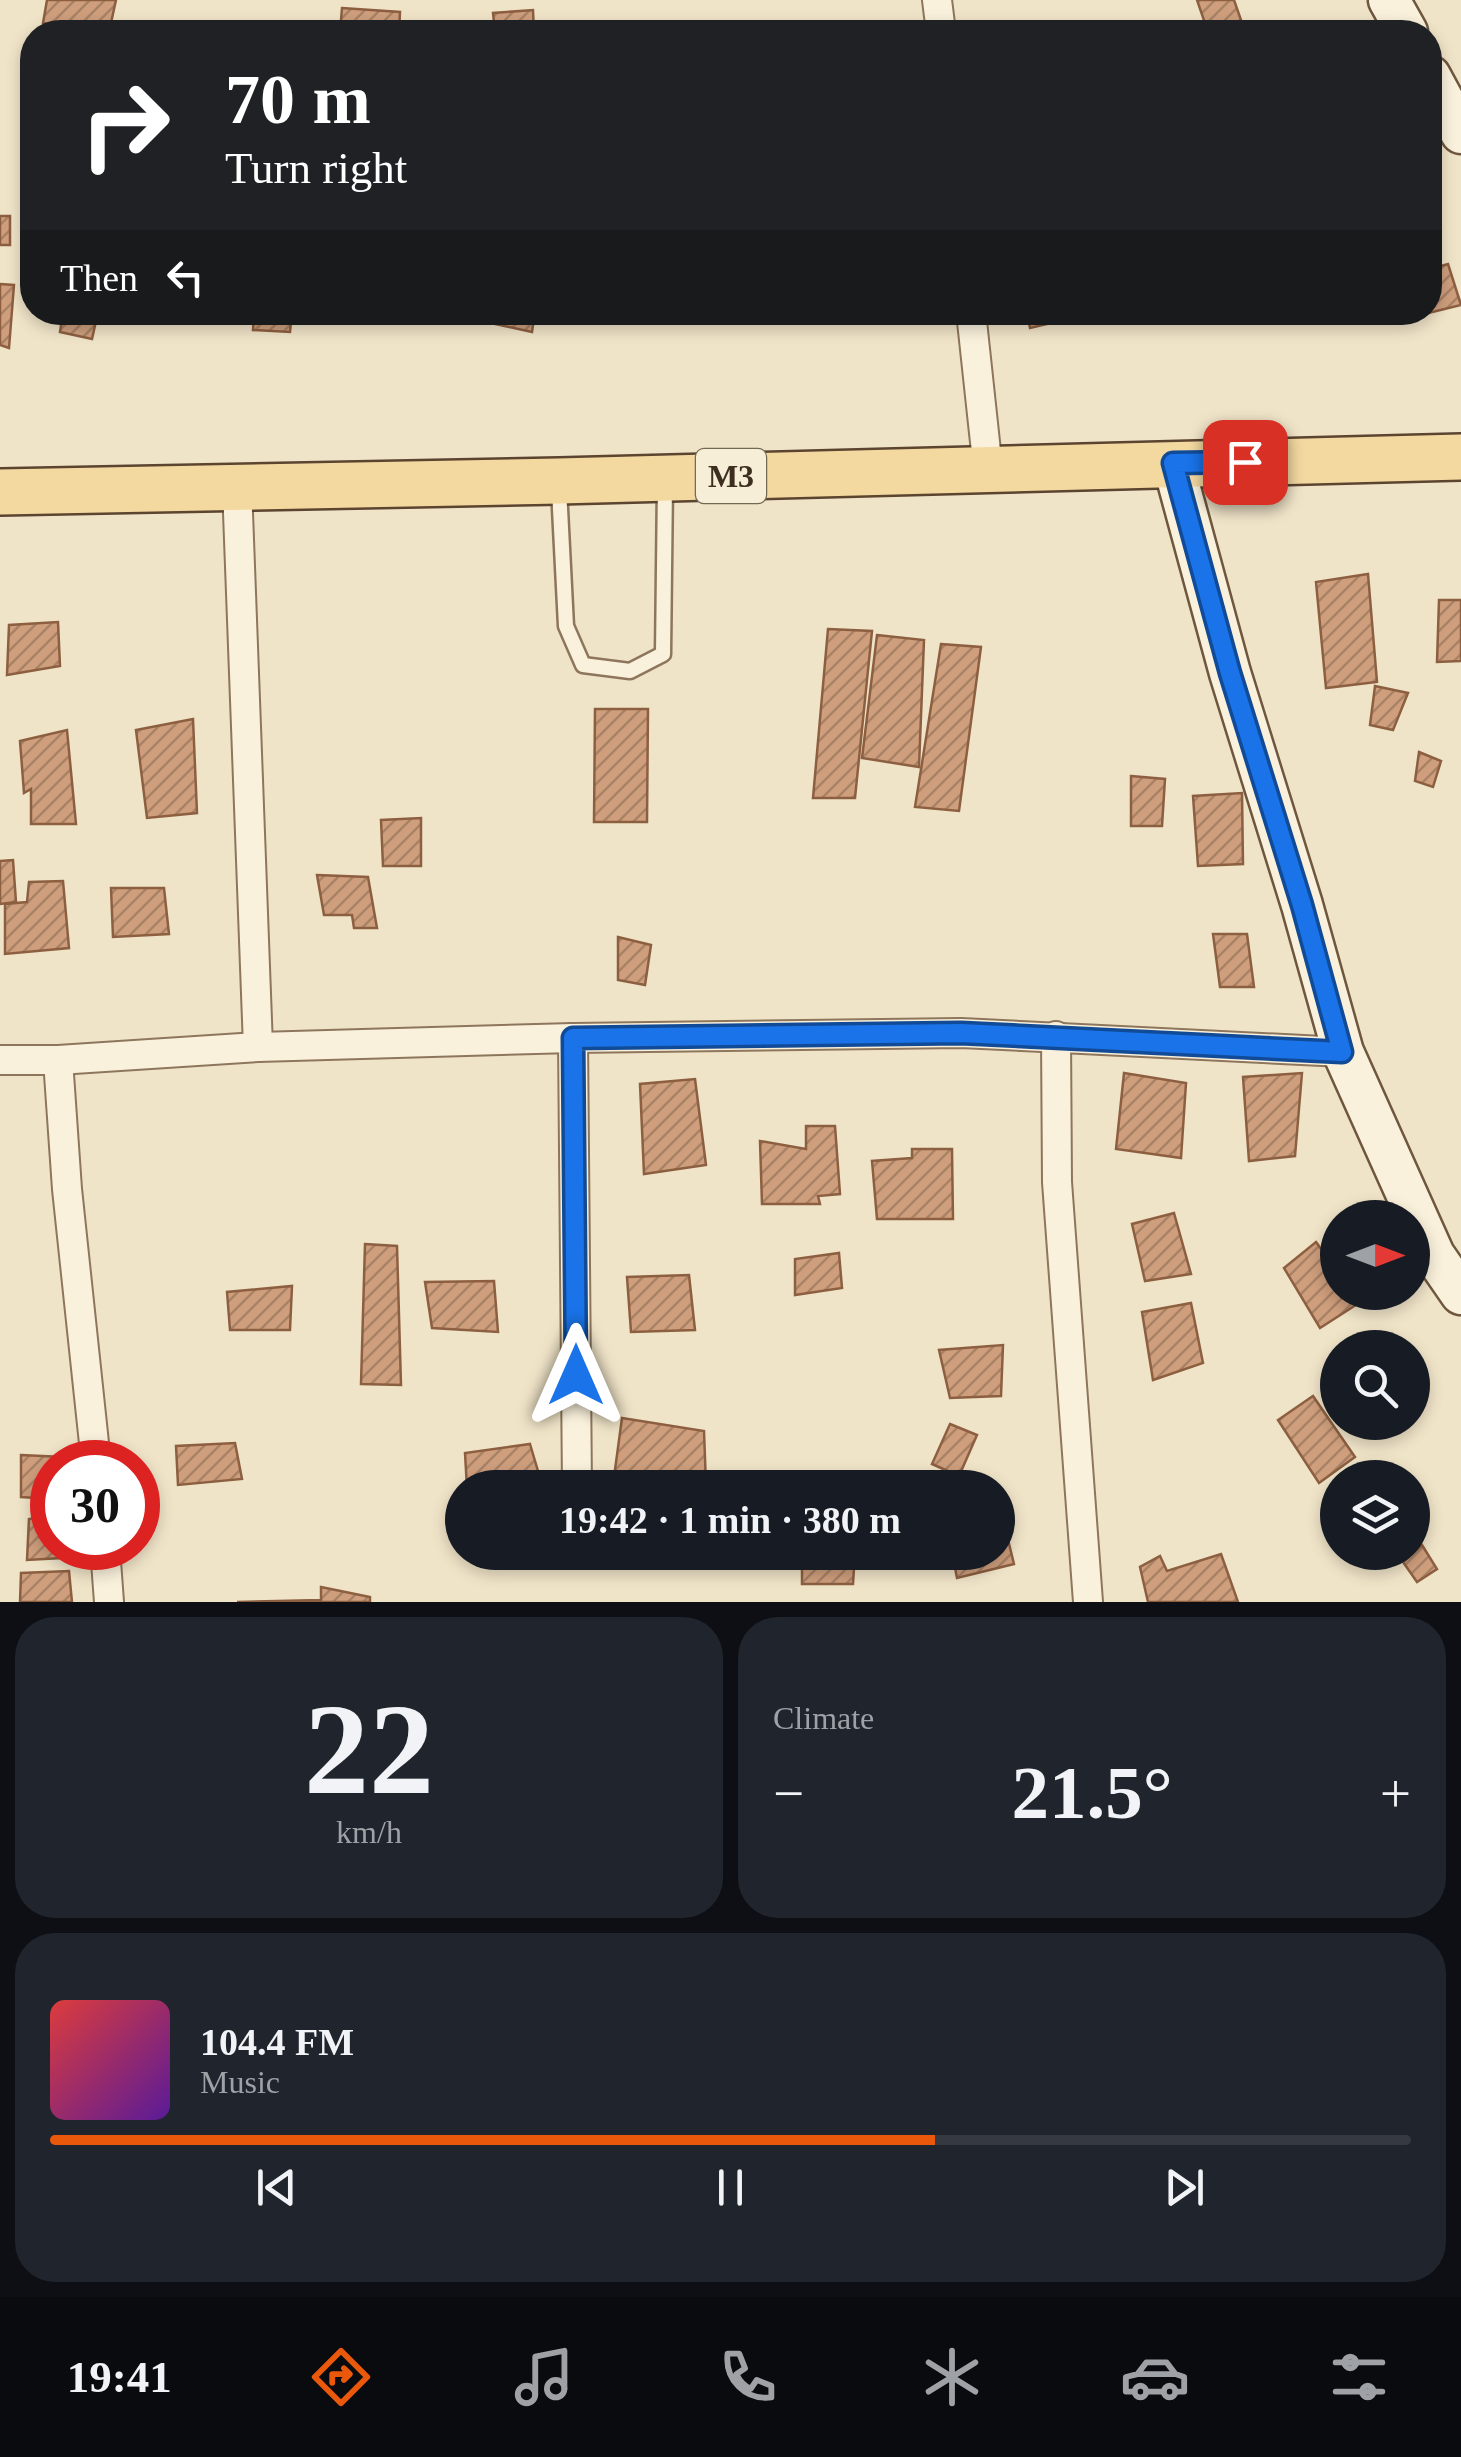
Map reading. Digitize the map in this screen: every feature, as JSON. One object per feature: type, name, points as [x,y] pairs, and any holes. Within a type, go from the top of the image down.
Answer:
[{"type":"main road","name":"M3","points":[[0,492],[1461,456]]},
{"type":"street","points":[[1442,98],[1461,133]]},
{"type":"street","points":[[973,325],[988,470]]},
{"type":"street","points":[[1173,463],[1230,673],[1302,905],[1342,1052],[1434,1255],[1461,1294]]},
{"type":"street","points":[[237,486],[258,1046]]},
{"type":"street","points":[[0,1060],[58,1060],[258,1046],[961,1033],[1342,1052]]},
{"type":"street","points":[[1056,1036],[1057,1182],[1088,1602]]},
{"type":"street","points":[[573,1038],[577,1470]]},
{"type":"street","points":[[58,1060],[67,1189],[94,1440]]},
{"type":"street","points":[[107,1570],[109,1602]]},
{"type":"lane","points":[[559,481],[566,626],[583,665],[630,671],[663,654],[666,478]]},
{"type":"building","points":[[47,0],[116,0],[112,20],[44,20]]},
{"type":"building","points":[[1197,0],[1234,0],[1241,20],[1204,20]]},
{"type":"building","points":[[342,8],[400,12],[400,20],[341,20]]},
{"type":"building","points":[[533,10],[533,20],[494,20],[493,13]]},
{"type":"building","points":[[0,216],[10,216],[10,245],[0,245]]},
{"type":"building","points":[[1448,264],[1461,305],[1442,310],[1442,266]]},
{"type":"building","points":[[0,284],[14,285],[9,348],[0,345]]},
{"type":"building","points":[[61,325],[95,325],[92,339],[60,332]]},
{"type":"building","points":[[253,325],[291,325],[290,332],[253,330]]},
{"type":"building","points":[[500,325],[533,325],[532,332]]},
{"type":"building","points":[[1368,574],[1377,682],[1326,688],[1316,582]]},
{"type":"building","points":[[1439,600],[1461,600],[1461,661],[1437,662]]},
{"type":"building","points":[[58,622],[60,666],[7,675],[9,625]]},
{"type":"building","points":[[828,629],[872,631],[855,798],[813,798]]},
{"type":"building","points":[[877,635],[924,640],[919,767],[862,758]]},
{"type":"building","points":[[941,644],[981,647],[959,811],[915,807]]},
{"type":"building","points":[[1375,686],[1408,693],[1393,730],[1370,725]]},
{"type":"building","points":[[595,709],[648,709],[647,822],[594,822]]},
{"type":"building","points":[[193,719],[197,813],[147,818],[136,730]]},
{"type":"building","points":[[67,730],[76,824],[31,824],[31,789],[24,793],[20,741]]},
{"type":"building","points":[[1419,752],[1441,761],[1433,787],[1415,781]]},
{"type":"building","points":[[1131,776],[1165,779],[1162,826],[1131,826]]},
{"type":"building","points":[[1242,793],[1243,864],[1198,866],[1193,796]]},
{"type":"building","points":[[421,818],[421,866],[383,866],[381,820]]},
{"type":"building","points":[[13,860],[16,902],[0,904],[0,861]]},
{"type":"building","points":[[317,875],[368,877],[377,928],[354,928],[352,915],[324,915]]},
{"type":"building","points":[[63,881],[69,948],[5,954],[5,904],[27,902],[29,882]]},
{"type":"building","points":[[111,888],[164,888],[169,934],[113,937]]},
{"type":"building","points":[[1213,934],[1247,934],[1254,987],[1220,987]]},
{"type":"building","points":[[618,937],[651,945],[645,985],[618,980]]},
{"type":"building","points":[[1124,1073],[1186,1083],[1181,1158],[1116,1149]]},
{"type":"building","points":[[1302,1073],[1295,1156],[1249,1161],[1243,1077]]},
{"type":"building","points":[[695,1079],[706,1165],[644,1174],[640,1084]]},
{"type":"building","points":[[806,1126],[835,1126],[840,1194],[818,1196],[820,1204],[762,1204],[760,1141],[806,1149]]},
{"type":"building","points":[[912,1149],[952,1149],[953,1219],[877,1219],[872,1161],[912,1158]]},
{"type":"building","points":[[1174,1213],[1191,1274],[1145,1281],[1132,1224]]},
{"type":"building","points":[[1316,1242],[1320,1247],[1320,1310],[1348,1310],[1320,1328],[1284,1268]]},
{"type":"building","points":[[365,1244],[397,1246],[401,1385],[361,1384]]},
{"type":"building","points":[[839,1253],[842,1288],[795,1295],[795,1259]]},
{"type":"building","points":[[689,1275],[695,1330],[631,1332],[627,1277]]},
{"type":"building","points":[[494,1281],[498,1332],[432,1328],[425,1282]]},
{"type":"building","points":[[292,1286],[290,1330],[230,1330],[227,1292]]},
{"type":"building","points":[[1191,1303],[1203,1363],[1153,1380],[1142,1312]]},
{"type":"building","points":[[1003,1345],[1001,1396],[950,1398],[939,1350]]},
{"type":"building","points":[[1313,1396],[1320,1406],[1320,1440],[1343,1440],[1355,1457],[1320,1460],[1319,1483],[1278,1420]]},
{"type":"building","points":[[622,1418],[704,1431],[705,1470],[615,1470]]},
{"type":"building","points":[[950,1424],[977,1435],[962,1470],[946,1470],[932,1464]]},
{"type":"building","points":[[235,1443],[242,1479],[178,1485],[176,1446]]},
{"type":"building","points":[[530,1444],[538,1470],[466,1470],[465,1453]]},
{"type":"building","points":[[21,1455],[30,1455],[30,1498],[21,1497]]},
{"type":"building","points":[[29,1519],[30,1560],[27,1560]]},
{"type":"building","points":[[1221,1554],[1238,1602],[1148,1602],[1140,1567],[1160,1556],[1167,1571]]},
{"type":"building","points":[[1430,1558],[1437,1569],[1417,1582],[1409,1570],[1430,1570]]},
{"type":"building","points":[[802,1570],[854,1570],[853,1584],[802,1584]]},
{"type":"building","points":[[955,1570],[990,1570],[957,1578]]},
{"type":"building","points":[[69,1571],[72,1602],[20,1602],[21,1573]]},
{"type":"building","points":[[321,1587],[370,1597],[370,1602],[237,1602],[321,1600]]},
{"type":"route","points":[[576,1375],[573,1038],[961,1033],[1342,1052],[1302,905],[1230,673],[1173,463],[1245,462]]}]
